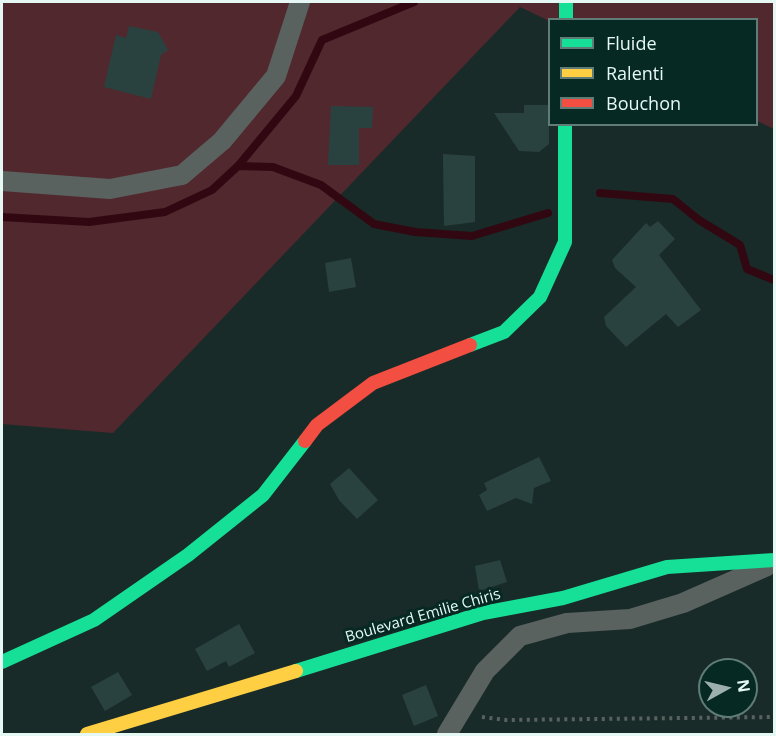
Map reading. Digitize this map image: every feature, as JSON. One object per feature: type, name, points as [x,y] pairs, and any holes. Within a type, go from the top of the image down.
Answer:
[{"type":"main road","points":[[566,2],[566,18]]},
{"type":"main road","points":[[2,662],[94,620],[188,555],[263,495],[317,425],[373,383],[504,332],[540,297],[565,242],[565,126]]},
{"type":"main road","name":"Boulevard Emilie Chiris","points":[[87,735],[144,715],[483,613],[562,598],[668,567],[774,561]]},
{"type":"street","points":[[2,181],[110,189],[182,175],[222,141],[276,76],[300,2]]},
{"type":"street","points":[[447,735],[485,671],[520,636],[567,623],[640,616],[683,603],[774,561]]},
{"type":"path","points":[[460,715],[506,720],[774,717]]},
{"type":"shaded area","points":[[2,2],[774,2],[774,129],[758,121],[758,18],[548,18],[548,21],[520,7],[113,433],[2,424]]},
{"type":"building","points":[[129,26],[158,32],[168,50],[161,55],[151,99],[104,87],[116,35],[126,38]]},
{"type":"building","points":[[524,105],[548,105],[549,144],[539,152],[519,151],[494,113],[524,113]]},
{"type":"building","points":[[331,106],[373,107],[372,128],[359,128],[359,165],[328,165]]},
{"type":"building","points":[[443,154],[475,156],[475,222],[444,226]]},
{"type":"building","points":[[658,221],[675,239],[659,255],[701,310],[678,327],[666,314],[626,347],[606,326],[604,317],[636,287],[615,268],[612,260],[646,223],[650,227]]},
{"type":"building","points":[[351,258],[356,287],[329,292],[325,263]]},
{"type":"building","points":[[539,457],[551,481],[534,488],[532,504],[516,498],[487,511],[479,495],[487,490],[484,483]]},
{"type":"building","points":[[349,468],[378,500],[357,519],[339,500],[330,484]]},
{"type":"building","points":[[500,560],[507,582],[479,591],[475,566]]},
{"type":"building","points":[[239,624],[255,653],[229,667],[226,661],[207,671],[195,649]]},
{"type":"building","points":[[118,672],[132,695],[105,711],[91,687]]},
{"type":"building","points":[[426,685],[438,716],[414,726],[402,695]]},
{"type":"waterway","points":[[2,217],[89,222],[165,212],[212,190],[238,166],[296,96],[322,40],[414,2]]},
{"type":"waterway","points":[[238,166],[273,167],[321,185],[374,224],[415,232],[472,236],[548,213]]},
{"type":"waterway","points":[[600,193],[673,199],[699,220],[740,245],[747,269],[774,280]]},
{"type":"traffic: fast","points":[[566,2],[566,18]]},
{"type":"traffic: fast","points":[[470,345],[504,332],[540,297],[565,242],[565,126]]},
{"type":"traffic: fast","points":[[2,662],[94,620],[188,555],[263,495],[305,441]]},
{"type":"traffic: fast","points":[[296,671],[483,613],[563,598],[667,567],[774,560]]},
{"type":"traffic: slow","points":[[87,734],[296,671]]},
{"type":"traffic: jam","points":[[305,441],[317,425],[373,383],[470,345]]}]
